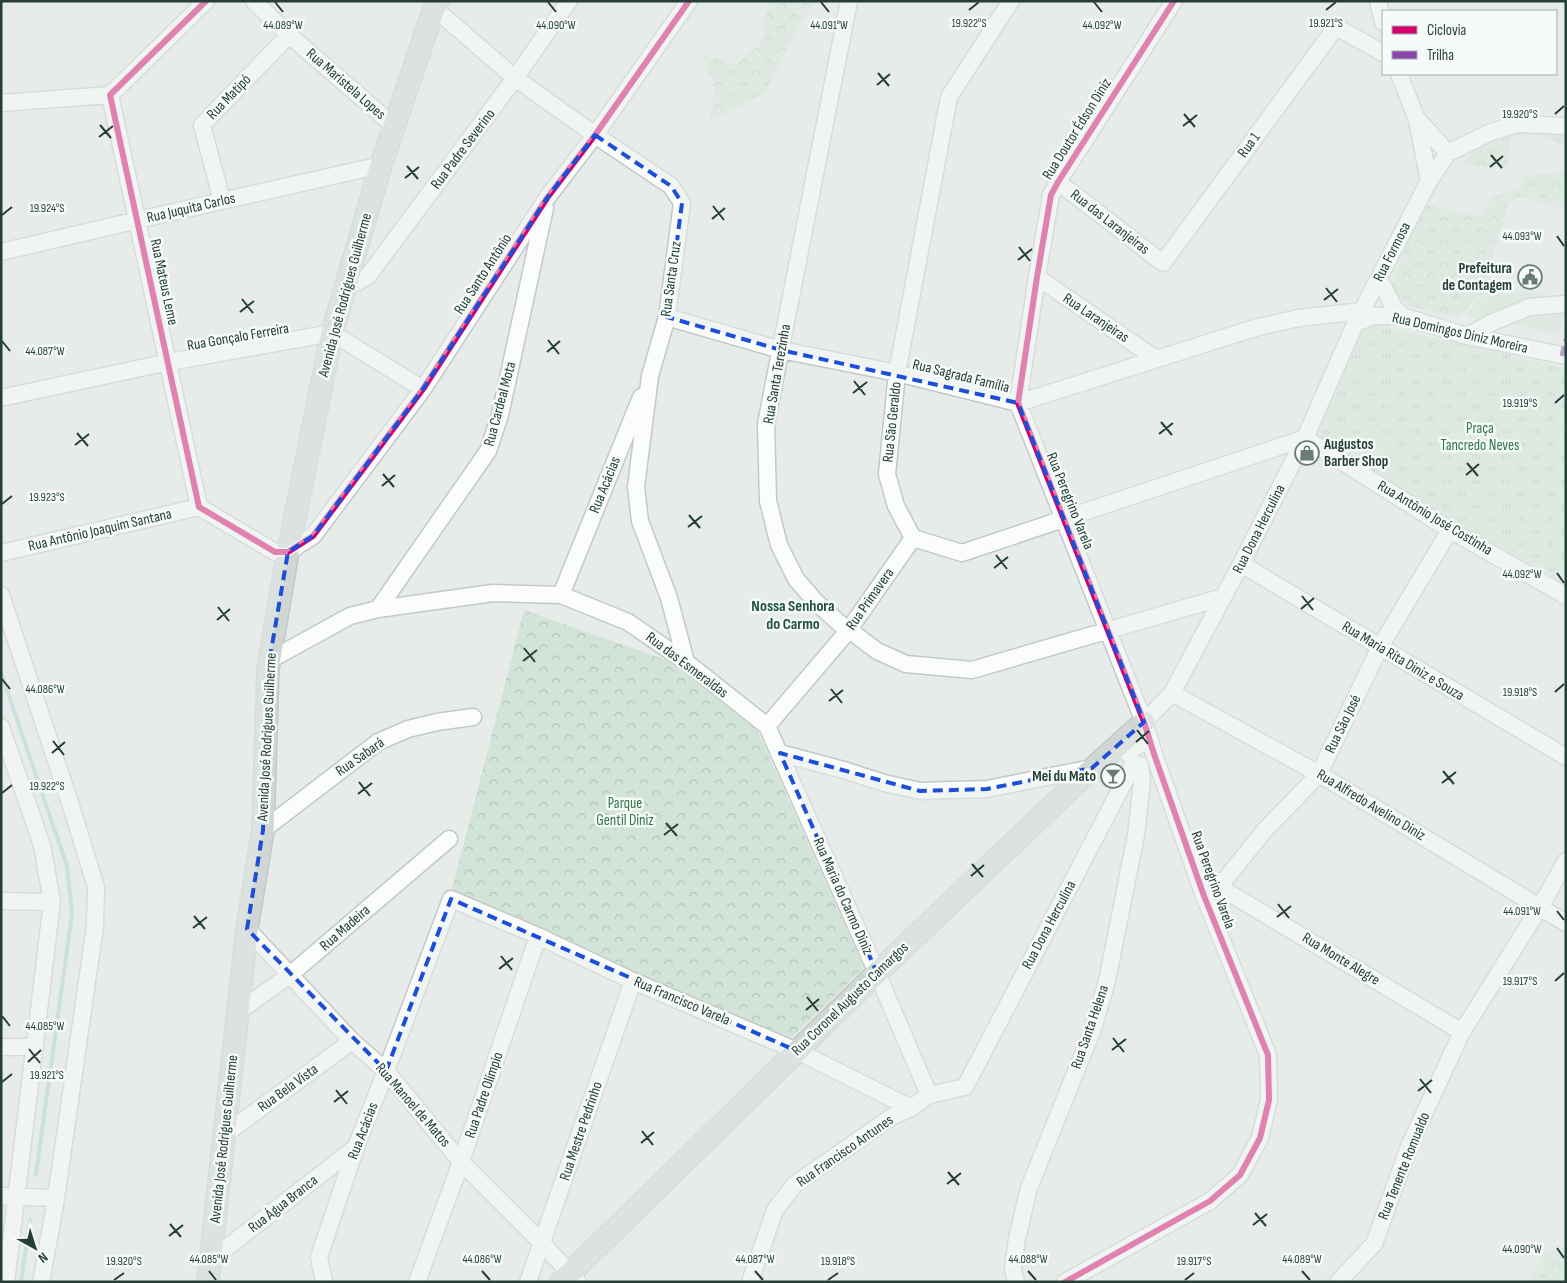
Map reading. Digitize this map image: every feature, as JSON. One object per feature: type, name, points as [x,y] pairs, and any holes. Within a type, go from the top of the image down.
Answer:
[{"type":"main road","name":"Avenida José Rodrigues Guilherme","points":[[208,1282],[247,929],[263,830],[270,660],[288,552],[332,333],[381,165],[436,5]]},
{"type":"main road","name":"Rua Coronel Augusto Camargos","points":[[570,1278],[797,1051],[1092,768],[1134,760],[1144,722]]},
{"type":"street","points":[[1,102],[110,95],[206,1]]},
{"type":"street","name":"Rua Maristela Lopes","points":[[254,1],[289,35],[394,126]]},
{"type":"street","name":"Rua Padre Severino","points":[[346,284],[358,282],[368,276],[515,78],[569,1]]},
{"type":"street","name":"Rua Santo Antônio","points":[[288,552],[313,536],[423,388],[547,198],[595,135],[689,1]]},
{"type":"street","name":"Rua Santa Terezinha","points":[[849,1],[766,424],[768,501],[779,545],[796,579],[816,602],[848,631],[877,651],[906,664],[972,670],[1223,597]]},
{"type":"street","name":"Rua São Geraldo","points":[[913,538],[896,506],[887,474],[897,373],[949,97],[1011,1]]},
{"type":"street","name":"Rua Doutor Édson Diniz","points":[[1018,402],[1051,195],[1174,1]]},
{"type":"street","points":[[1378,1],[1382,18]]},
{"type":"street","name":"Rua Santa Cruz","points":[[436,5],[515,78],[670,186],[682,203],[667,317],[650,376],[636,487],[640,521],[669,598],[686,662]]},
{"type":"street","name":"Rua 1","points":[[1162,264],[1336,27],[1382,51]]},
{"type":"street","name":"Rua Matipó","points":[[222,201],[202,125],[289,35]]},
{"type":"street","points":[[1399,75],[1417,120],[1430,181]]},
{"type":"street","name":"Rua Mateus Leme","points":[[110,95],[199,507]]},
{"type":"street","points":[[1417,120],[1448,153],[1491,132],[1517,124],[1566,126]]},
{"type":"street","name":"Rua Formosa","points":[[1358,318],[1430,181],[1448,153]]},
{"type":"street","name":"Rua Juquita Carlos","points":[[1,252],[381,165]]},
{"type":"street","name":"Rua das Laranjeiras","points":[[1058,182],[1162,264]]},
{"type":"street","name":"Rua Cardeal Mota","points":[[378,609],[488,451],[500,415],[547,198]]},
{"type":"street","name":"Rua Laranjeiras","points":[[1037,278],[1156,359]]},
{"type":"street","points":[[1379,278],[1393,306],[1402,316]]},
{"type":"street","points":[[1467,336],[1491,323],[1529,307],[1566,304]]},
{"type":"street","name":"Rua Domingos Diniz Moreira","points":[[1358,318],[1402,316],[1467,336],[1566,356]]},
{"type":"street","name":"Rua Sagrada Família","points":[[667,317],[781,350],[897,373],[1018,402],[1258,327],[1299,318],[1358,318]]},
{"type":"street","name":"Rua Dona Herculina","points":[[1144,722],[1172,693],[1241,564],[1305,438],[1358,318]]},
{"type":"street","points":[[332,333],[423,388]]},
{"type":"street","name":"Rua Gonçalo Ferreira","points":[[1,398],[169,362],[332,333]]},
{"type":"street","name":"Rua Acácias","points":[[561,595],[650,376]]},
{"type":"street","name":"Rua Peregrino Varela","points":[[1018,402],[1144,722],[1204,896],[1268,1055],[1268,1100],[1260,1138],[1240,1175],[1210,1201],[1065,1282]]},
{"type":"street","points":[[913,538],[962,553],[1305,438]]},
{"type":"street","name":"Rua Antônio José Costinha","points":[[1305,438],[1450,530],[1566,596]]},
{"type":"street","points":[[199,507],[275,552],[288,552]]},
{"type":"street","name":"Rua Antônio Joaquim Santana","points":[[1,553],[199,507]]},
{"type":"street","name":"Rua São José","points":[[1204,896],[1219,887],[1265,830],[1319,774],[1380,647],[1450,530]]},
{"type":"street","name":"Rua Primavera","points":[[767,726],[848,631],[913,538]]},
{"type":"street","name":"Rua Maria Rita Diniz e Souza","points":[[1241,564],[1566,757]]},
{"type":"street","name":"Rua das Esmeraldas","points":[[270,660],[350,616],[378,609],[493,593],[561,595],[628,622],[686,662],[767,726],[780,753]]},
{"type":"street","points":[[1,595],[96,886],[95,926],[56,1198],[41,1282]]},
{"type":"street","name":"Rua Alfredo Avelino Diniz","points":[[1172,693],[1319,774],[1566,923]]},
{"type":"street","name":"Rua Sabará","points":[[263,830],[378,742],[408,729],[437,722],[473,718]]},
{"type":"street","points":[[1,728],[6,754],[42,845],[52,902],[35,1047],[9,1197],[6,1282]]},
{"type":"street","points":[[1134,760],[1147,762],[1153,750]]},
{"type":"street","points":[[780,753],[884,783],[920,791],[987,790],[1092,768]]},
{"type":"street","name":"Rua Maria do Carmo Diniz","points":[[780,753],[929,1095]]},
{"type":"street","points":[[1134,760],[1152,781],[1162,777]]},
{"type":"street","name":"Rua Dona Herculina","points":[[965,1087],[1134,760]]},
{"type":"street","name":"Rua Santa Helena","points":[[1016,1282],[1013,1269],[1017,1239],[1029,1188],[1093,1029],[1107,981],[1136,835],[1134,760]]},
{"type":"street","name":"Rua Madeira","points":[[238,1012],[291,974],[449,839]]},
{"type":"street","name":"Rua Tenente Romualdo","points":[[1338,1282],[1374,1244],[1410,1144],[1462,1032],[1540,907],[1566,861]]},
{"type":"street","name":"Rua Monte Alegre","points":[[1219,887],[1462,1032]]},
{"type":"street","name":"Rua Acácias","points":[[324,1282],[319,1257],[356,1147],[451,899]]},
{"type":"street","name":"Rua Francisco Varela","points":[[451,899],[538,936],[633,981],[797,1051],[911,1108]]},
{"type":"street","points":[[1,901],[52,902]]},
{"type":"street","name":"Rua Manoel de Matos","points":[[247,929],[352,1041],[386,1071],[461,1162],[542,1243],[570,1278]]},
{"type":"street","name":"Rua Padre Olímpio","points":[[417,1282],[461,1162],[538,936]]},
{"type":"street","name":"Rua Mestre Pedrinho","points":[[528,1282],[633,981]]},
{"type":"street","name":"Rua Bela Vista","points":[[224,1135],[352,1041]]},
{"type":"street","points":[[1,1047],[35,1047]]},
{"type":"street","name":"Rua Francisco Antunes","points":[[750,1282],[775,1210],[795,1184],[893,1116],[911,1108],[929,1095],[965,1087]]},
{"type":"street","name":"Rua Água Branca","points":[[210,1260],[356,1147]]},
{"type":"street","points":[[9,1197],[56,1198]]},
{"type":"highlighted area","points":[[595,135],[671,186],[682,203],[667,317],[781,350],[1018,403],[1144,722],[1092,768],[987,789],[920,791],[780,753],[877,973],[797,1051],[451,899],[386,1071],[247,929],[263,830],[268,669],[288,552],[313,536],[423,389],[547,198]]},
{"type":"green space","points":[[768,1],[816,1],[800,22],[765,93],[710,120],[714,88],[703,55],[736,65],[761,43]]},
{"type":"green space","points":[[1535,128],[1566,133],[1566,147],[1544,136],[1527,135],[1510,139],[1508,168],[1460,165],[1475,148],[1500,134]]},
{"type":"green space","points":[[1566,172],[1566,209],[1522,197],[1509,200],[1489,270],[1493,288],[1511,289],[1478,296],[1459,317],[1408,306],[1391,287],[1421,204],[1481,217],[1491,197],[1520,188],[1524,176]]},
{"type":"green space","points":[[1516,290],[1562,299],[1488,321],[1465,316],[1479,298]]},
{"type":"green space","points":[[1565,309],[1559,335],[1504,322],[1524,314]]},
{"type":"green space","name":"Praça Tancredo Neves","points":[[1382,326],[1566,368],[1566,578],[1558,580],[1327,448],[1312,428],[1360,328]]},
{"type":"green space","name":"Parque Gentil Diniz","points":[[524,610],[666,660],[757,730],[864,968],[786,1042],[451,893]]},
{"type":"green space","points":[[1566,1244],[1566,1282],[1527,1282],[1544,1255]]},
{"type":"waterway","points":[[1,673],[67,866],[72,914],[36,1174]]},
{"type":"waterway","points":[[21,1282],[30,1220]]},
{"type":"marked path","points":[[1562,356],[1566,339]]},
{"type":"cycle path","points":[[206,1],[110,95],[199,507],[275,552],[288,552],[313,536],[423,389],[547,198],[595,135],[689,1]]},
{"type":"cycle path","points":[[1065,1282],[1210,1201],[1240,1175],[1260,1138],[1269,1100],[1268,1055],[1204,896],[1144,722],[1018,403],[1051,195],[1174,1]]},
{"type":"place","name":"Prefeitura de Contagem","points":[[1530,277]]},
{"type":"place","name":"Augustos Barber Shop","points":[[1307,453]]},
{"type":"place","name":"Mei du Mato","points":[[1113,776]]},
{"type":"district","name":"Nossa Senhora do Carmo","points":[[793,615]]}]
